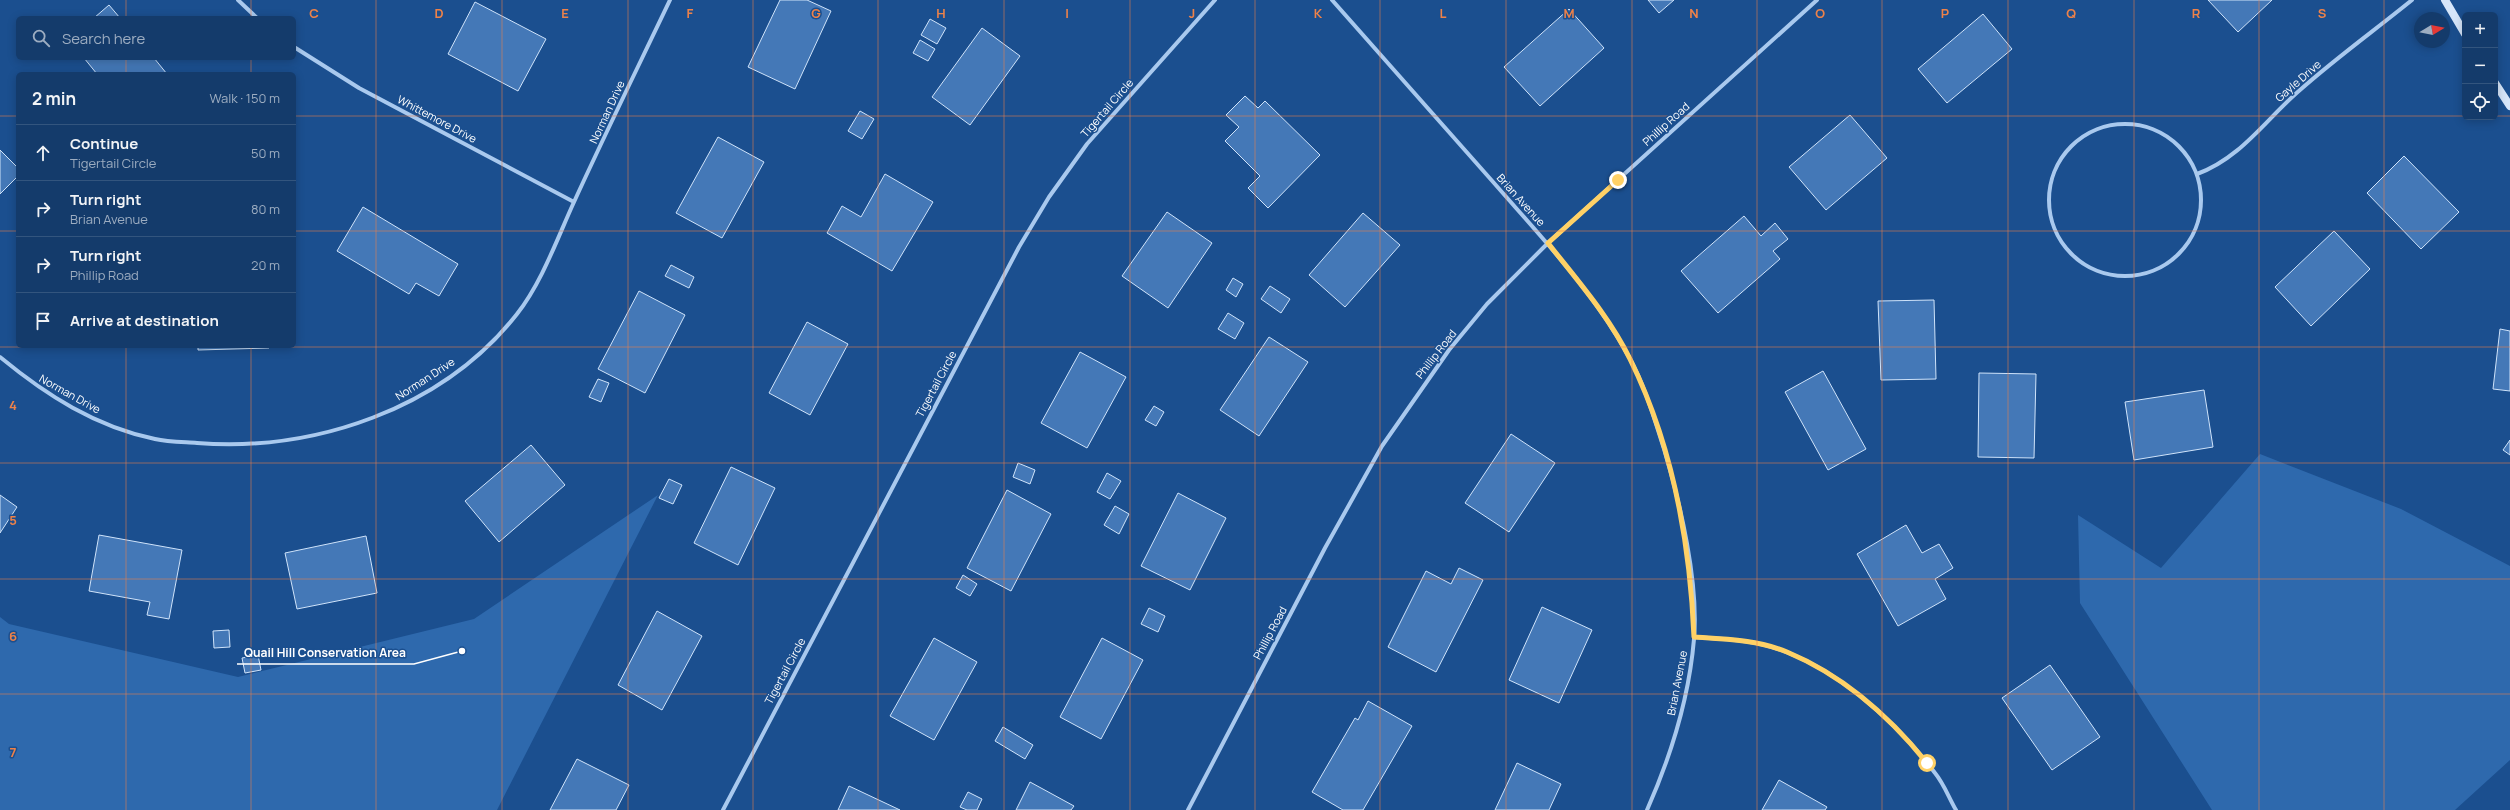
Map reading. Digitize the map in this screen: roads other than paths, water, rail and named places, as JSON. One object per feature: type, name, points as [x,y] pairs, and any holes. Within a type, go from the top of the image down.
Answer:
[{"type":"street","points":[[238,0],[255,16]]},
{"type":"street","name":"Norman Drive","points":[[0,358],[38,388],[93,419],[155,440],[222,445],[287,440],[358,424],[408,404],[455,372],[491,343],[518,313],[544,267],[670,0]]},
{"type":"street","name":"Tigertail Circle","points":[[723,810],[1019,247],[1049,197],[1088,144],[1215,0]]},
{"type":"street","name":"Brian Avenue","points":[[1332,0],[1548,243],[1597,306],[1630,358],[1650,406],[1673,480],[1686,543],[1692,590],[1694,637],[1687,685],[1672,749],[1647,810]]},
{"type":"street","name":"Phillip Road","points":[[1188,810],[1325,548],[1382,446],[1449,350],[1487,304],[1548,243],[1817,0]]},
{"type":"street","name":"Gayle Drive","points":[[2197,174],[2214,168],[2243,147],[2299,90],[2412,0]]},
{"type":"street","points":[[2445,0],[2462,29]]},
{"type":"street","name":"Whittemore Drive","points":[[296,48],[359,88],[574,202]]},
{"type":"street","points":[[2496,84],[2510,106]]},
{"type":"street","points":[[2123,123],[2139,124],[2155,129],[2169,136],[2180,147],[2190,160],[2197,174],[2201,191],[2201,208],[2192,235],[2179,254],[2166,265],[2151,272],[2134,276],[2100,273],[2085,265],[2071,254],[2060,241],[2053,226],[2049,209],[2049,193],[2052,177],[2058,162],[2079,138],[2100,128],[2123,123]]},
{"type":"street","points":[[1694,637],[1738,639],[1786,652],[1823,670],[1882,714],[1908,740],[1936,774],[1956,810]]},
{"type":"place","name":"Quail Hill Conservation Area","points":[[462,651]]}]
